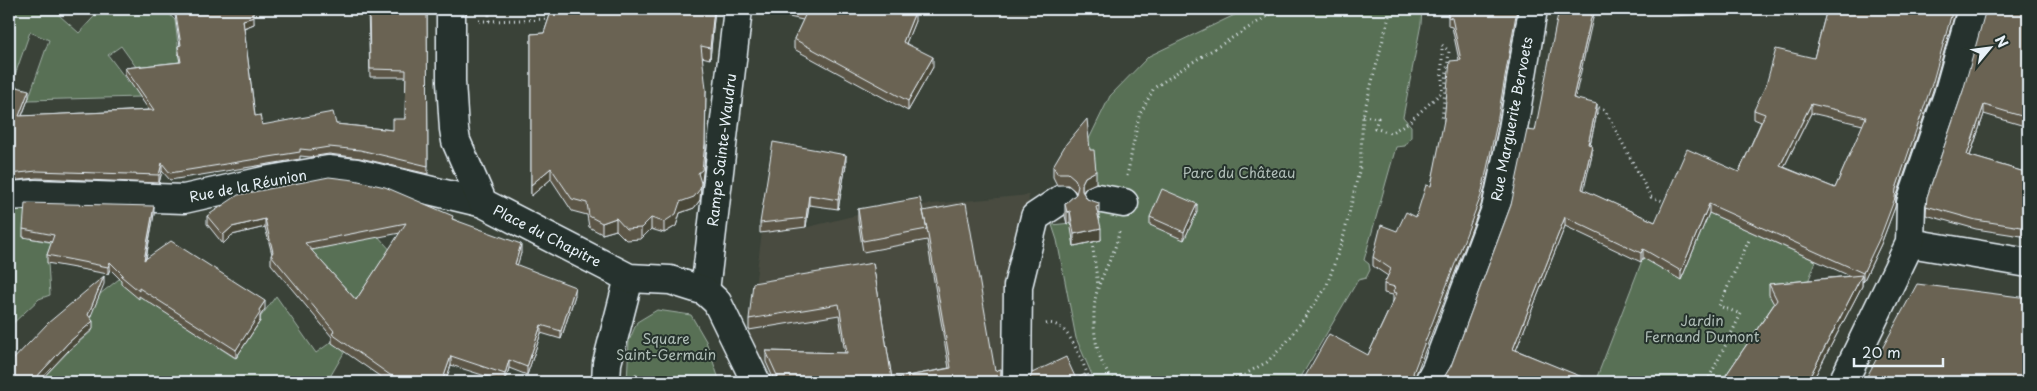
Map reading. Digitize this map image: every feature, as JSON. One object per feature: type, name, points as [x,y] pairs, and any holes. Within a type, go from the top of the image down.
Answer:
[{"type":"street","name":"Place du Chapitre","points":[[451,9],[451,82],[454,129],[456,140],[483,202],[629,278]]},
{"type":"street","name":"Rampe Sainte-Waudru","points":[[705,291],[738,9]]},
{"type":"street","name":"Rue Marguerite Bervoets","points":[[1438,378],[1496,209],[1512,135],[1533,9]]},
{"type":"street","points":[[1843,382],[1910,243],[1911,203],[1948,95],[1972,9]]},
{"type":"street","name":"Rue de la Réunion","points":[[9,196],[36,194],[184,199],[264,181],[328,170],[358,173],[483,202]]},
{"type":"street","points":[[1097,198],[1124,203]]},
{"type":"street","points":[[1017,382],[1016,332],[1018,286],[1035,218],[1062,199]]},
{"type":"street","points":[[1910,243],[2028,263]]},
{"type":"street","points":[[606,382],[607,364],[629,278],[670,280],[705,291],[717,302],[756,382]]},
{"type":"path","points":[[1098,287],[1116,248],[1129,158],[1139,116],[1154,88],[1188,64],[1279,9]]},
{"type":"path","points":[[1226,382],[1240,377],[1267,362],[1296,331],[1326,288],[1344,235],[1360,167],[1362,116],[1391,9]]},
{"type":"path","points":[[490,21],[550,19]]},
{"type":"path","points":[[1362,116],[1378,118],[1375,128],[1390,133],[1409,122],[1442,92],[1442,45],[1449,51],[1442,120],[1451,120]]},
{"type":"path","points":[[1588,105],[1605,110],[1651,196],[1667,202]]},
{"type":"path","points":[[1707,382],[1741,314],[1719,306],[1750,238]]},
{"type":"path","points":[[1092,242],[1098,287],[1094,334],[1100,356],[1110,378],[1117,382]]},
{"type":"path","points":[[1016,332],[1051,322],[1061,326],[1071,338],[1090,382]]},
{"type":"path","points":[[639,382],[654,376],[676,382]]},
{"type":"shaded area","points":[[1029,195],[1028,218],[1008,382],[756,382],[734,337],[754,331],[749,332],[762,232],[804,228],[857,215],[922,205]]},
{"type":"green space","points":[[9,9],[61,9],[59,15],[79,33],[101,9],[164,9],[175,20],[181,69],[140,90],[140,97],[28,100],[49,40],[30,32],[9,92]],"holes":[[[121,46],[139,71],[129,83],[108,55]]]},
{"type":"green space","name":"Parc du Château","points":[[1247,9],[1422,9],[1421,24],[1403,117],[1411,126],[1411,137],[1405,146],[1396,147],[1364,260],[1369,264],[1370,270],[1366,278],[1358,280],[1298,382],[1095,382],[1076,338],[1057,240],[1052,225],[1071,223],[1074,246],[1100,239],[1096,218],[1099,218],[1093,161],[1088,159],[1088,141],[1110,96],[1149,56]]},
{"type":"green space","points":[[26,204],[23,237],[54,243],[48,263],[50,295],[39,299],[9,327],[9,208]]},
{"type":"green space","name":"Jardin Fernand Dumont","points":[[1709,213],[1816,261],[1801,300],[1777,310],[1730,382],[1595,382],[1643,258]]},
{"type":"green space","points":[[377,235],[392,252],[357,309],[305,252]]},
{"type":"green space","points":[[119,279],[130,289],[235,358],[276,296],[316,353],[334,340],[345,351],[327,382],[39,382],[70,350],[93,330],[87,323],[100,294]]},
{"type":"green space","name":"Square Saint-Germain","points":[[657,310],[691,315],[706,341],[720,382],[627,382],[629,341],[637,322]]},
{"type":"building","points":[[175,9],[252,9],[254,17],[243,20],[255,116],[260,115],[262,125],[333,112],[336,124],[393,130],[393,119],[405,119],[406,70],[370,69],[369,9],[427,9],[428,166],[360,150],[329,147],[310,150],[300,149],[300,152],[170,173],[162,163],[159,175],[37,171],[9,174],[9,85],[29,90],[19,116],[154,110],[125,68],[181,62],[178,46],[181,45]]},
{"type":"building","points":[[550,9],[714,9],[710,48],[701,46],[706,89],[705,144],[702,170],[698,173],[701,183],[700,189],[694,197],[680,202],[676,214],[664,222],[651,218],[641,228],[626,229],[616,218],[602,223],[589,216],[587,203],[572,199],[551,168],[531,185],[531,34],[544,33]]},
{"type":"building","points":[[795,9],[907,9],[915,12],[903,42],[933,57],[908,101],[794,39],[807,11]]},
{"type":"building","points":[[1448,9],[1517,9],[1497,123],[1481,196],[1413,373],[1417,382],[1302,382],[1329,334],[1368,355],[1397,293],[1393,292],[1395,287],[1384,284],[1391,269],[1373,257],[1381,225],[1397,231],[1406,212],[1416,217],[1426,185],[1431,186],[1444,120],[1450,61],[1461,60],[1452,18],[1448,17]]},
{"type":"building","points":[[1559,9],[1593,9],[1573,98],[1597,104],[1588,144],[1592,145],[1582,189],[1655,222],[1687,149],[1739,172],[1765,114],[1754,110],[1766,85],[1776,49],[1814,58],[1827,9],[1953,9],[1933,81],[1896,189],[1895,198],[1881,235],[1863,273],[1709,204],[1681,271],[1643,249],[1641,253],[1565,217],[1513,349],[1592,382],[1441,382],[1451,366],[1511,205],[1527,130],[1535,131]],"holes":[[[1811,104],[1866,117],[1835,188],[1780,166]]]},
{"type":"building","points":[[1986,9],[2028,9],[2028,118],[1984,105],[1967,155],[2028,173],[2028,228],[1976,220],[1926,206],[1927,197],[1963,91]]},
{"type":"building","points":[[1087,119],[1090,150],[1094,150],[1096,171],[1085,177],[1082,183],[1082,191],[1087,199],[1099,203],[1099,206],[1096,207],[1101,228],[1074,234],[1070,211],[1067,212],[1065,204],[1076,194],[1078,186],[1075,179],[1068,173],[1057,173],[1053,166],[1066,144]]},
{"type":"building","points":[[773,142],[846,155],[838,200],[809,195],[806,218],[760,223]]},
{"type":"building","points":[[329,177],[354,180],[385,187],[453,216],[452,219],[521,244],[515,264],[575,287],[561,331],[541,325],[527,367],[509,360],[505,374],[451,356],[442,382],[409,382],[390,375],[332,334],[334,331],[271,255],[273,252],[265,219],[232,227],[223,235],[207,216],[238,195]],"holes":[[[406,223],[356,300],[305,243]]]},
{"type":"building","points":[[1162,189],[1197,204],[1184,232],[1150,217]]},
{"type":"building","points":[[920,198],[927,229],[863,241],[858,209]]},
{"type":"building","points":[[25,203],[154,206],[144,260],[171,241],[265,301],[259,310],[260,313],[236,350],[139,288],[139,291],[121,276],[123,275],[110,262],[108,267],[47,255],[54,235],[23,229]]},
{"type":"building","points":[[966,203],[995,371],[1001,369],[1000,382],[780,382],[766,351],[847,353],[839,304],[749,319],[753,283],[873,263],[892,379],[951,368],[923,211]]},
{"type":"building","points":[[1862,275],[1807,382],[1722,381],[1777,300],[1769,284]]},
{"type":"building","points":[[104,276],[88,315],[93,321],[68,343],[32,382],[9,382],[9,364],[48,323]]},
{"type":"building","points":[[1917,284],[2028,298],[2028,382],[1864,382]]},
{"type":"building","points":[[1066,357],[1076,379],[1085,374],[1088,382],[1027,382],[1032,373]]}]
